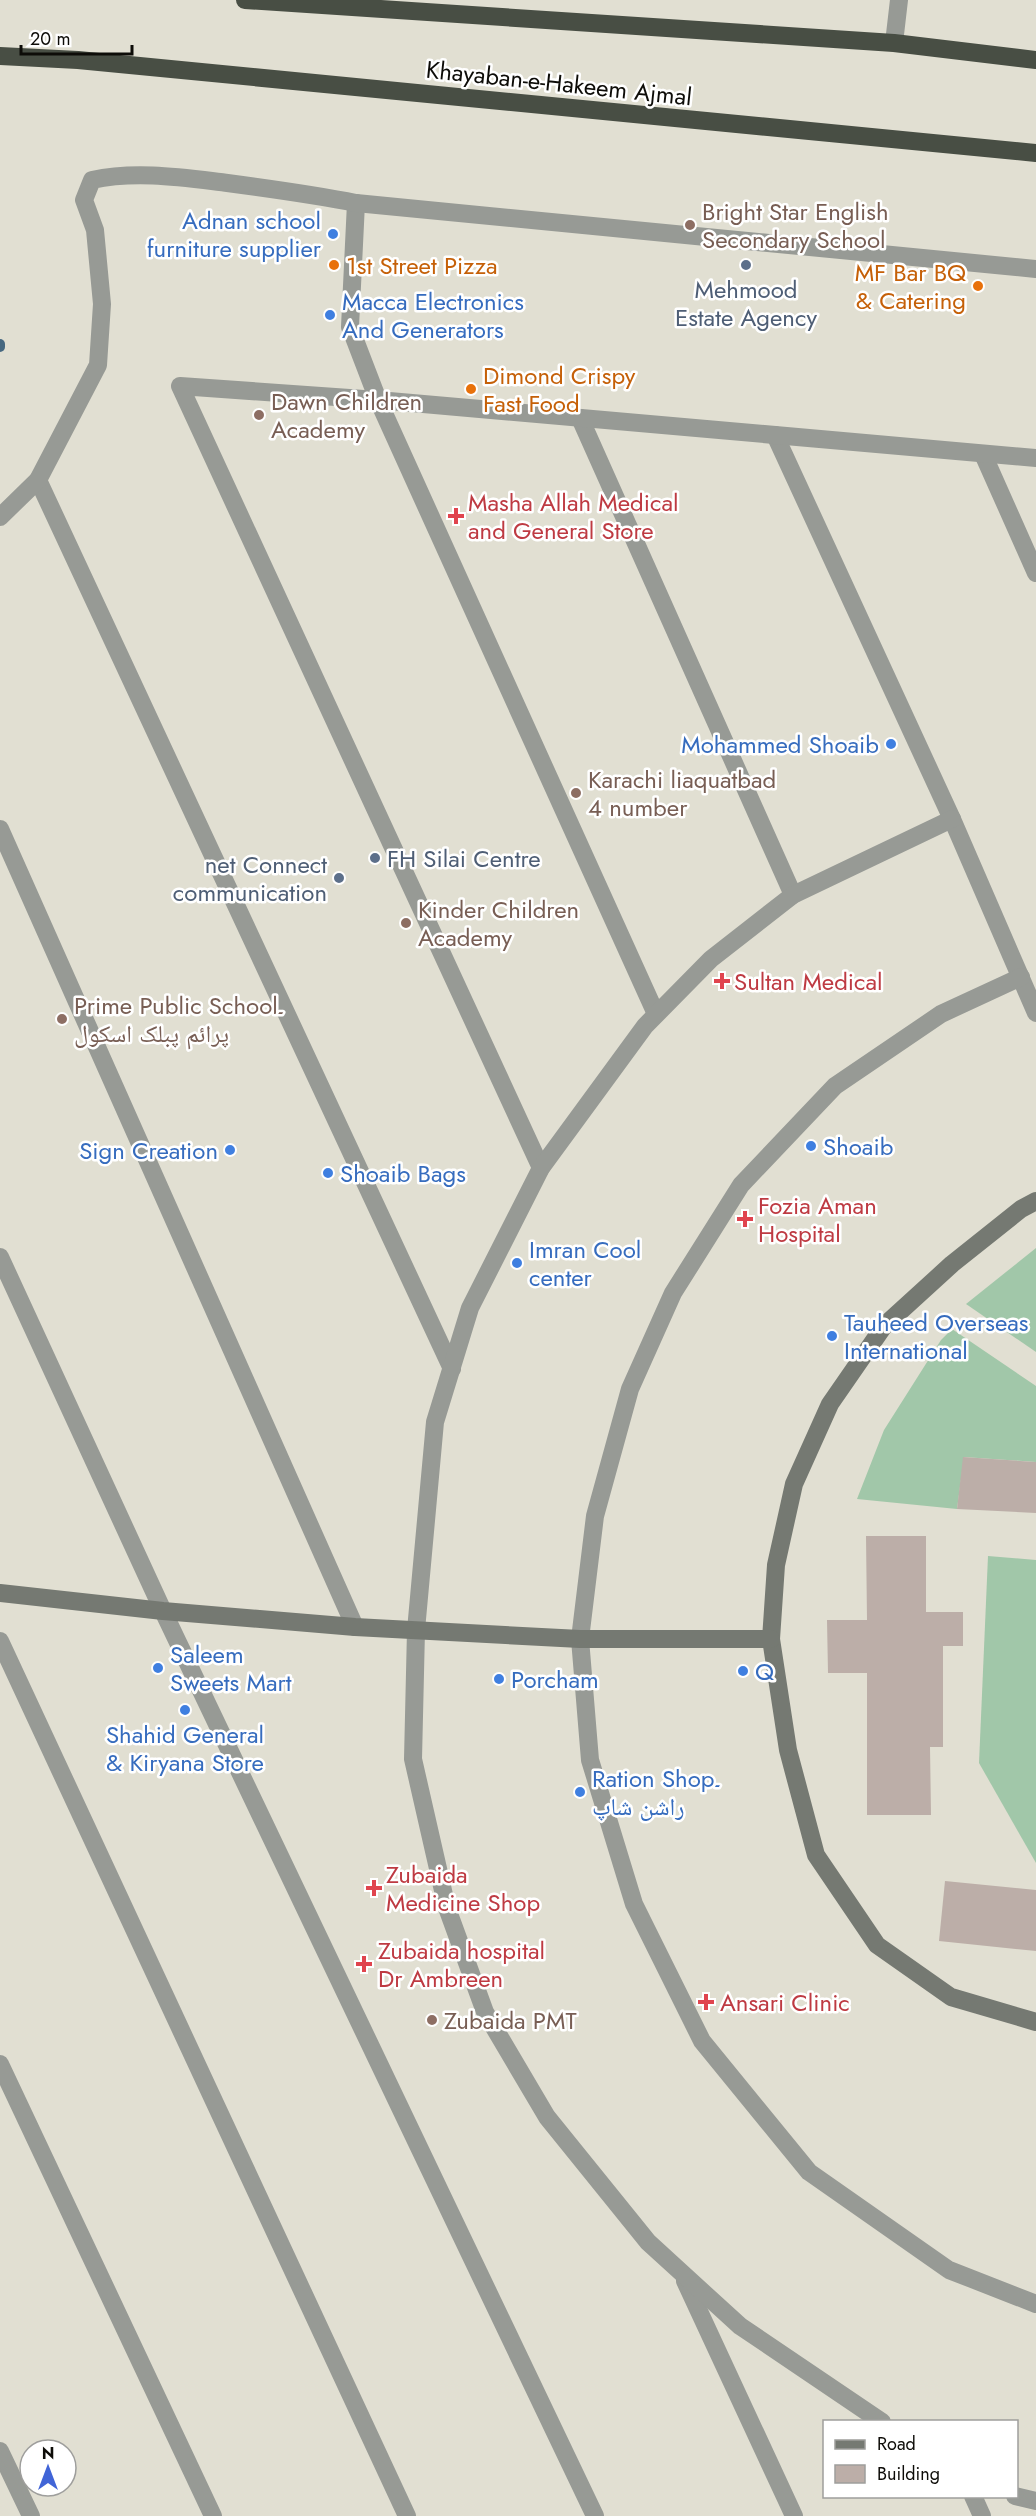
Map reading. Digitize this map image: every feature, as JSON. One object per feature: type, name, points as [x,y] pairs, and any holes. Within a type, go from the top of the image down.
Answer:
[{"type":"highway","points":[[245,0],[894,43],[1036,60]]},
{"type":"highway","name":"Khayaban-e-Hakeem Ajmal","points":[[0,56],[78,60],[1036,153]]},
{"type":"street","points":[[894,43],[899,0]]},
{"type":"street","points":[[0,517],[38,480],[98,365],[102,304],[95,230],[84,200],[92,180],[117,175],[187,178],[297,191],[356,202],[1036,269]]},
{"type":"street","points":[[356,202],[350,327],[378,400],[656,1014]]},
{"type":"street","points":[[541,1168],[180,386],[378,400],[1036,458]]},
{"type":"street","points":[[580,418],[793,895]]},
{"type":"street","points":[[775,435],[952,819],[1036,1013]]},
{"type":"street","points":[[983,453],[1036,573]]},
{"type":"street","points":[[38,480],[452,1369]]},
{"type":"street","points":[[881,2420],[740,2326],[648,2242],[547,2117],[485,2012],[447,1908],[413,1759],[416,1630],[435,1422],[470,1308],[541,1168],[656,1014],[711,959],[793,895],[952,819]]},
{"type":"street","points":[[0,829],[355,1626]]},
{"type":"street","points":[[1021,977],[941,1014],[836,1086],[741,1185],[673,1293],[630,1389],[595,1516],[580,1640],[590,1760],[634,1904],[702,2041],[808,2172],[949,2270],[1036,2304]]},
{"type":"street","points":[[1036,1202],[1021,1209],[952,1264],[884,1326],[830,1404],[794,1484],[776,1565],[771,1640],[788,1750],[816,1855],[877,1945],[951,1997],[1036,2022]]},
{"type":"street","points":[[0,1257],[163,1611],[595,2516]]},
{"type":"street","points":[[0,1593],[163,1611],[580,1640],[771,1640]]},
{"type":"street","points":[[0,1641],[407,2516]]},
{"type":"street","points":[[0,2064],[213,2516]]},
{"type":"street","points":[[681,2272],[794,2516]]},
{"type":"street","points":[[0,2451],[31,2516]]},
{"type":"street","points":[[1018,2497],[1036,2501]]},
{"type":"street","points":[[974,2498],[982,2516]]},
{"type":"green space","points":[[1036,1248],[1036,1352],[966,1304]]},
{"type":"green space","points":[[952,1329],[1036,1386],[1036,1462],[964,1457],[957,1509],[857,1499],[884,1430],[941,1340]]},
{"type":"green space","points":[[988,1556],[1036,1560],[1036,1863],[979,1763]]},
{"type":"building","points":[[963,1457],[1036,1462],[1036,1513],[957,1509]]},
{"type":"building","points":[[866,1536],[926,1536],[926,1612],[963,1612],[963,1646],[943,1646],[943,1747],[930,1747],[931,1815],[867,1815],[867,1673],[828,1673],[827,1620],[867,1620]]},
{"type":"building","points":[[945,1881],[1036,1890],[1036,1951],[939,1941]]},
{"type":"place","name":"Bright Star English Secondary School","points":[[690,225]]},
{"type":"place","name":"Adnan school furniture supplier","points":[[333,234]]},
{"type":"place","name":"1st Street Pizza","points":[[334,265]]},
{"type":"place","name":"Mehmood Estate Agency","points":[[746,265]]},
{"type":"place","name":"MF Bar BQ & Catering","points":[[978,286]]},
{"type":"place","name":"Macca Electronics And Generators","points":[[330,315]]},
{"type":"place","name":"Dimond Crispy Fast Food","points":[[471,389]]},
{"type":"place","name":"Dawn Children Academy","points":[[259,415]]},
{"type":"place","name":"Masha Allah Medical and General Store","points":[[456,516]]},
{"type":"place","name":"Mohammed Shoaib","points":[[891,744]]},
{"type":"place","name":"Karachi liaquatbad 4 number","points":[[576,793]]},
{"type":"place","name":"FH Silai Centre","points":[[375,858]]},
{"type":"place","name":"net Connect communication","points":[[339,878]]},
{"type":"place","name":"Kinder Children Academy","points":[[406,923]]},
{"type":"place","name":"Sultan Medical","points":[[722,981]]},
{"type":"place","name":"Prime Public School۔ پرائم پبلک اسکول","points":[[62,1019]]},
{"type":"place","name":"Shoaib","points":[[811,1146]]},
{"type":"place","name":"Sign Creation","points":[[230,1150]]},
{"type":"place","name":"Shoaib Bags","points":[[328,1173]]},
{"type":"place","name":"Fozia Aman Hospital","points":[[745,1219]]},
{"type":"place","name":"Imran Cool center","points":[[517,1263]]},
{"type":"place","name":"Tauheed Overseas International","points":[[832,1336]]},
{"type":"place","name":"Saleem Sweets Mart","points":[[158,1668]]},
{"type":"place","name":"Q","points":[[743,1671]]},
{"type":"place","name":"Porcham","points":[[499,1679]]},
{"type":"place","name":"Shahid General & Kiryana Store","points":[[185,1710]]},
{"type":"place","name":"Ration Shop۔ راشن شاپ","points":[[580,1792]]},
{"type":"place","name":"Zubaida Medicine Shop","points":[[374,1888]]},
{"type":"place","name":"Zubaida hospital Dr Ambreen","points":[[364,1964]]},
{"type":"place","name":"Ansari Clinic","points":[[706,2002]]},
{"type":"place","name":"Zubaida PMT","points":[[432,2020]]}]
